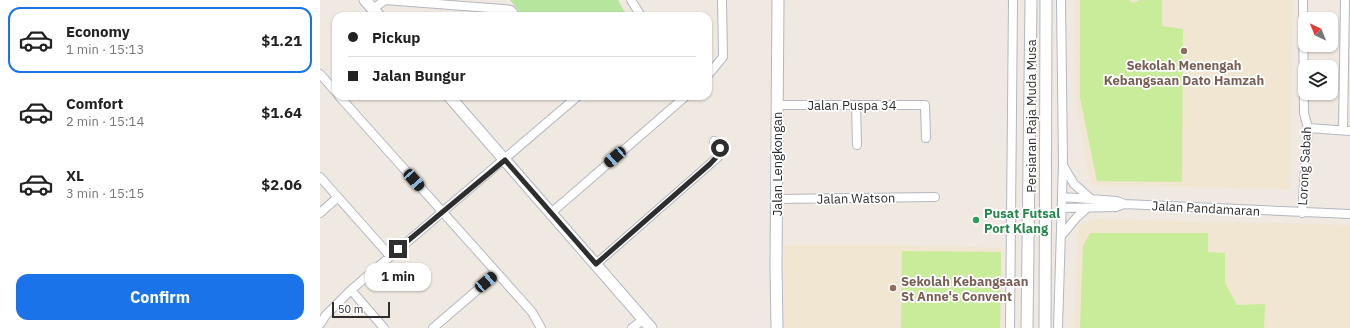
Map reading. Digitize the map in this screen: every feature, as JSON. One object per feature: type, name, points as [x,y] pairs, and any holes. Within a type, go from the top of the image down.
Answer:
[{"type":"street","points":[[365,0],[375,12]]},
{"type":"street","points":[[377,12],[385,0],[503,9],[511,10],[513,12]]},
{"type":"street","points":[[631,0],[638,12]]},
{"type":"street","points":[[712,70],[723,57],[722,0]]},
{"type":"street","name":"Jalan Lengkongan","points":[[777,328],[778,0]]},
{"type":"street","points":[[1010,328],[1013,0]]},
{"type":"street","name":"Persiaran Raja Muda Musa","points":[[1027,328],[1031,0]]},
{"type":"street","name":"Persiaran Raja Muda Musa","points":[[1045,328],[1046,0]]},
{"type":"street","points":[[1058,328],[1063,164],[1061,0]]},
{"type":"street","name":"Lorong Sabah","points":[[1302,213],[1308,128],[1304,113],[1303,0]]},
{"type":"street","points":[[1308,128],[1347,130],[1345,0]]},
{"type":"street","points":[[320,74],[332,88]]},
{"type":"street","points":[[343,100],[532,312],[541,328]]},
{"type":"street","points":[[452,100],[651,328]]},
{"type":"street","points":[[320,324],[326,315],[351,290],[573,100]]},
{"type":"street","points":[[551,213],[681,100]]},
{"type":"street","name":"Jalan Puspa 34","points":[[778,105],[925,105],[926,138]]},
{"type":"street","points":[[856,105],[857,145]]},
{"type":"street","points":[[596,264],[718,157],[721,152],[720,148],[714,141]]},
{"type":"street","points":[[1063,164],[1074,184],[1091,200]]},
{"type":"street","points":[[320,177],[390,256]]},
{"type":"street","points":[[320,213],[338,197]]},
{"type":"street","name":"Jalan Watson","points":[[778,199],[935,197]]},
{"type":"street","name":"Jalan Pandamaran","points":[[1062,197],[1117,201],[1124,204],[1350,214]]},
{"type":"street","points":[[1062,208],[1116,207],[1124,204]]},
{"type":"street","points":[[1060,237],[1087,208]]},
{"type":"street","points":[[433,328],[497,273]]},
{"type":"street","points":[[351,290],[384,328]]},
{"type":"street","points":[[632,328],[644,319]]},
{"type":"shaded area","name":"Sekolah Menengah Kebangsaan Dato Hamzah","points":[[1075,0],[1293,0],[1290,189],[1091,185],[1076,103]]},
{"type":"shaded area","points":[[1095,219],[1350,225],[1350,328],[1074,328],[1078,225]]},
{"type":"shaded area","name":"Sekolah Kebangsaan St Anne's Convent","points":[[783,245],[900,245],[1002,248],[1003,328],[784,328]]},
{"type":"green space","points":[[510,0],[618,0],[625,12],[520,12]]},
{"type":"green space","points":[[1080,0],[1130,0],[1132,3],[1140,0],[1162,0],[1162,26],[1183,29],[1182,182],[1097,181],[1080,98]]},
{"type":"green space","points":[[1090,233],[1208,233],[1208,252],[1225,253],[1225,283],[1237,305],[1265,304],[1264,328],[1080,328],[1083,246]]},
{"type":"green space","points":[[902,251],[1001,252],[1000,328],[901,328]]},
{"type":"place","name":"Sekolah Menengah Kebangsaan Dato Hamzah","points":[[1184,51]]},
{"type":"place","name":"Pusat Futsal Port Klang","points":[[976,220]]},
{"type":"place","name":"Sekolah Kebangsaan St Anne's Convent","points":[[893,288]]},
{"type":"route","points":[[398,249],[505,160],[596,264],[718,157],[721,152],[720,148]]}]
